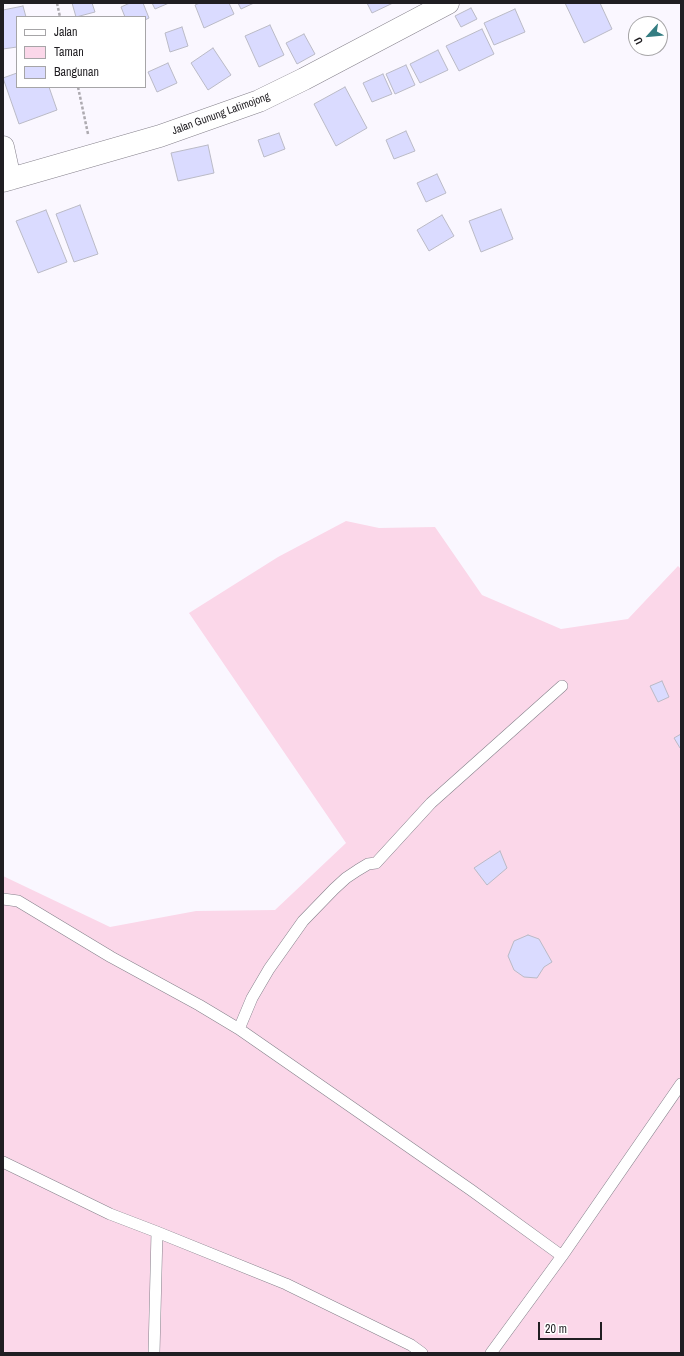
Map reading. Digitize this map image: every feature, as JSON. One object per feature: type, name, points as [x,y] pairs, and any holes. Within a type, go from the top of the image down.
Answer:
[{"type":"street","name":"Jalan Gunung Latimojong","points":[[7,180],[160,136],[259,101],[448,3]]},
{"type":"street","points":[[3,146],[7,180]]},
{"type":"lane","points":[[239,1029],[252,998],[269,969],[303,921],[346,878],[368,864],[376,863],[431,803],[562,686]]},
{"type":"lane","points":[[3,899],[18,901],[111,957],[199,1005],[239,1029],[458,1181],[562,1256]]},
{"type":"lane","points":[[491,1353],[562,1256],[681,1084]]},
{"type":"lane","points":[[3,1162],[110,1214],[286,1284],[411,1346],[422,1353]]},
{"type":"lane","points":[[154,1353],[157,1232]]},
{"type":"path","points":[[57,3],[60,16]]},
{"type":"path","points":[[78,88],[94,156]]},
{"type":"green space","points":[[346,521],[379,528],[435,527],[482,595],[561,629],[628,619],[678,566],[681,569],[681,1353],[3,1353],[3,876],[110,927],[196,911],[275,910],[346,843],[189,613],[278,557]]},
{"type":"building","points":[[72,3],[92,3],[95,12],[76,16]]},
{"type":"building","points":[[130,3],[143,3],[149,18],[146,20],[146,16],[125,16],[121,7]]},
{"type":"building","points":[[152,3],[169,3],[155,9]]},
{"type":"building","points":[[200,3],[229,3],[234,14],[204,28],[195,5]]},
{"type":"building","points":[[238,3],[254,3],[241,9]]},
{"type":"building","points":[[367,3],[393,3],[372,13]]},
{"type":"building","points":[[565,3],[600,3],[612,29],[584,43]]},
{"type":"building","points":[[23,6],[26,16],[16,16],[16,47],[3,49],[3,10]]},
{"type":"building","points":[[471,8],[477,19],[461,27],[455,16]]},
{"type":"building","points":[[515,9],[525,32],[494,45],[484,23]]},
{"type":"building","points":[[270,25],[284,55],[259,67],[245,36]]},
{"type":"building","points":[[182,27],[188,46],[170,52],[165,33]]},
{"type":"building","points":[[482,29],[494,54],[459,71],[446,46]]},
{"type":"building","points":[[304,34],[315,54],[297,64],[286,43]]},
{"type":"building","points":[[213,48],[231,75],[208,90],[191,63]]},
{"type":"building","points":[[438,50],[448,70],[420,83],[410,64]]},
{"type":"building","points":[[168,63],[177,83],[157,92],[148,72]]},
{"type":"building","points":[[406,65],[415,85],[395,94],[386,74]]},
{"type":"building","points":[[16,73],[16,88],[49,88],[57,110],[19,124],[3,78]]},
{"type":"building","points":[[383,74],[392,94],[372,102],[363,83]]},
{"type":"building","points":[[345,87],[367,128],[336,146],[314,104]]},
{"type":"building","points":[[406,131],[415,151],[394,159],[386,140]]},
{"type":"building","points":[[279,133],[285,149],[264,157],[258,140]]},
{"type":"building","points":[[208,145],[214,173],[178,181],[171,153]]},
{"type":"building","points":[[437,174],[446,193],[426,202],[417,183]]},
{"type":"building","points":[[80,205],[98,254],[74,262],[56,214]]},
{"type":"building","points":[[501,209],[513,239],[481,252],[469,221]]},
{"type":"building","points":[[46,210],[67,262],[38,273],[16,221]]},
{"type":"building","points":[[442,215],[454,236],[429,251],[417,230]]},
{"type":"building","points":[[662,681],[669,697],[658,702],[650,686]]},
{"type":"building","points":[[681,734],[681,748],[680,748],[674,738]]},
{"type":"building","points":[[500,851],[507,868],[487,885],[474,868]]},
{"type":"building","points":[[528,935],[539,939],[552,962],[544,967],[537,978],[524,977],[514,970],[508,956],[514,941]]}]
